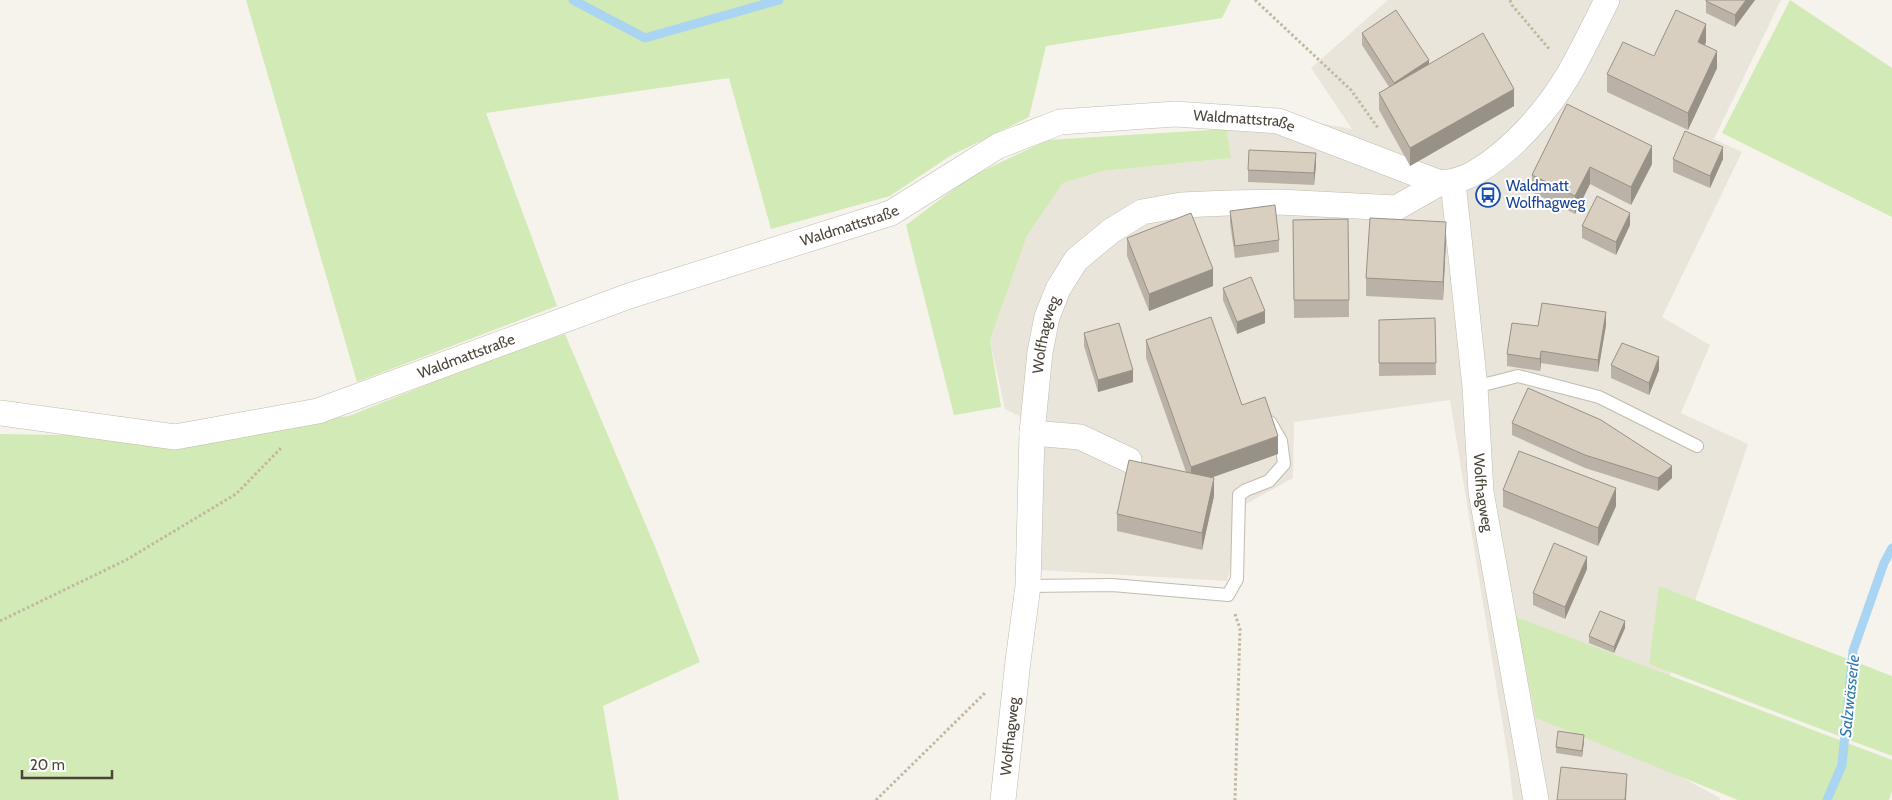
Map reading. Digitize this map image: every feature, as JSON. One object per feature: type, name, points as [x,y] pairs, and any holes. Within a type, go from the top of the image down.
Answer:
[{"type":"street","points":[[1447,183],[1476,173],[1507,149],[1541,113],[1570,73],[1607,0]]},
{"type":"street","name":"Waldmattstraße","points":[[0,413],[175,437],[318,411],[629,296],[891,212],[998,146],[1060,122],[1175,114],[1278,121],[1447,183]]},
{"type":"street","name":"Wolfhagweg","points":[[1004,800],[1018,661],[1028,586],[1032,433],[1040,352],[1048,317],[1058,289],[1076,260],[1118,226],[1142,212],[1181,205],[1279,202],[1396,208],[1447,183],[1475,387],[1481,492],[1536,800]]},
{"type":"street","points":[[1032,433],[1080,437],[1129,460]]},
{"type":"lane","points":[[1475,387],[1518,376],[1590,394],[1697,446]]},
{"type":"lane","points":[[1028,586],[1112,585],[1228,595],[1237,579],[1239,495],[1246,490],[1269,481],[1284,464],[1281,441],[1269,419]]},
{"type":"path","points":[[1255,0],[1351,90],[1380,130]]},
{"type":"path","points":[[1510,0],[1512,6],[1570,73]]},
{"type":"path","points":[[0,621],[126,560],[236,494],[284,446]]},
{"type":"path","points":[[1228,595],[1240,629],[1235,800]]},
{"type":"path","points":[[876,800],[1018,661]]},
{"type":"shaded area","points":[[1388,0],[1781,0],[1714,139],[1742,152],[1662,317],[1710,345],[1681,413],[1748,444],[1668,681],[1648,759],[1720,798],[1720,800],[1513,800],[1509,763],[1450,400],[1294,422],[1293,478],[1246,504],[1227,581],[1039,570],[1023,418],[1005,409],[990,340],[1027,236],[1063,183],[1103,171],[1231,158],[1224,106],[1352,129],[1311,68]]},
{"type":"green space","points":[[246,0],[1231,0],[1222,18],[1046,46],[1029,117],[950,156],[890,196],[771,229],[729,78],[486,113],[557,306],[357,382]]},
{"type":"green space","points":[[1790,0],[1892,68],[1892,217],[1722,133]]},
{"type":"green space","points":[[1227,129],[1231,158],[1103,171],[1063,183],[1027,236],[990,340],[1001,407],[954,415],[906,225],[970,177],[1047,140]]},
{"type":"green space","points":[[565,334],[656,549],[700,662],[603,706],[619,800],[0,800],[0,434],[175,437],[349,416],[471,367]]},
{"type":"green space","points":[[1659,586],[1892,676],[1892,756],[1649,664]]},
{"type":"green space","points":[[1516,617],[1892,760],[1892,791],[1889,800],[1738,800],[1536,718]]},
{"type":"building","points":[[1706,0],[1746,0],[1735,15]]},
{"type":"building","points":[[1396,10],[1429,60],[1394,83],[1362,33]]},
{"type":"building","points":[[1676,10],[1706,24],[1698,42],[1717,51],[1688,113],[1607,74],[1623,42],[1654,56]]},
{"type":"building","points":[[1483,33],[1514,89],[1410,148],[1379,93]]},
{"type":"building","points":[[1567,104],[1652,146],[1631,187],[1590,167],[1575,196],[1532,175]]},
{"type":"building","points":[[1685,131],[1723,147],[1710,176],[1673,159]]},
{"type":"building","points":[[1249,150],[1316,153],[1314,173],[1248,170]]},
{"type":"building","points":[[1597,196],[1630,213],[1616,242],[1582,226]]},
{"type":"building","points":[[1275,205],[1279,240],[1235,246],[1230,211]]},
{"type":"building","points":[[1191,213],[1213,269],[1149,294],[1127,238]]},
{"type":"building","points":[[1370,218],[1446,222],[1443,282],[1366,278]]},
{"type":"building","points":[[1348,219],[1349,300],[1294,300],[1293,220]]},
{"type":"building","points":[[1251,277],[1265,311],[1237,322],[1223,288]]},
{"type":"building","points":[[1542,303],[1606,312],[1598,360],[1541,351],[1540,359],[1507,354],[1512,323],[1538,326]]},
{"type":"building","points":[[1211,317],[1242,405],[1265,397],[1278,436],[1191,467],[1146,340]]},
{"type":"building","points":[[1435,318],[1436,363],[1379,363],[1379,320]]},
{"type":"building","points":[[1119,323],[1133,370],[1098,380],[1084,333]]},
{"type":"building","points":[[1622,343],[1659,357],[1649,383],[1611,365]]},
{"type":"building","points":[[1528,388],[1601,420],[1672,466],[1658,478],[1585,455],[1512,423]]},
{"type":"building","points":[[1519,451],[1616,488],[1598,528],[1503,490]]},
{"type":"building","points":[[1129,460],[1214,478],[1202,533],[1117,514]]},
{"type":"building","points":[[1554,543],[1587,557],[1565,607],[1533,593]]},
{"type":"building","points":[[1600,611],[1625,621],[1614,647],[1589,636]]},
{"type":"building","points":[[1558,731],[1584,735],[1582,751],[1556,747]]},
{"type":"building","points":[[1561,767],[1627,774],[1625,800],[1557,800]]},
{"type":"waterway","points":[[573,0],[645,38],[779,0]]},
{"type":"waterway","name":"Salzwässerle","points":[[1827,800],[1842,765],[1853,651],[1884,563],[1892,548]]},
{"type":"place","name":"Waldmatt Wolfhagweg","points":[[1488,195]]}]
